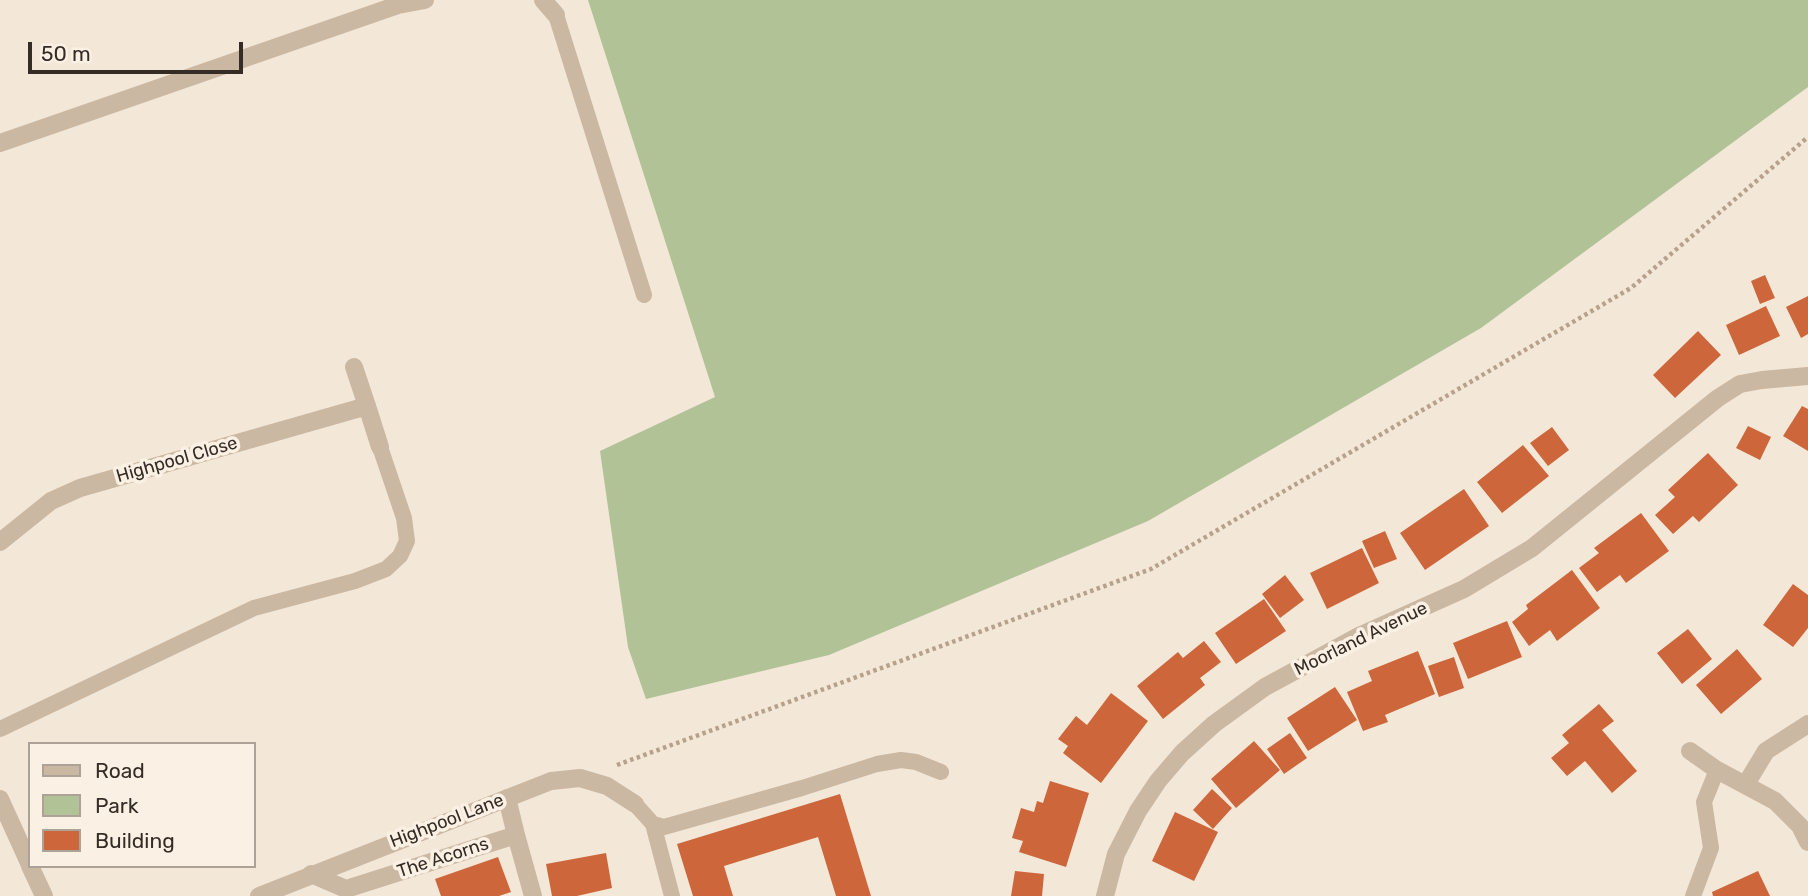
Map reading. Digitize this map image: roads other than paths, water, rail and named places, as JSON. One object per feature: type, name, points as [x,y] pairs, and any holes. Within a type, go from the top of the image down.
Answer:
[{"type":"street","points":[[0,143],[398,5],[425,0]]},
{"type":"street","points":[[543,0],[556,15]]},
{"type":"street","points":[[354,367],[380,447]]},
{"type":"street","name":"Moorland Avenue","points":[[1105,896],[1116,854],[1138,811],[1158,780],[1182,753],[1214,724],[1265,687],[1359,636],[1464,589],[1532,548],[1718,398],[1740,384],[1808,376]]},
{"type":"street","name":"Highpool Close","points":[[0,542],[51,502],[80,488],[367,405]]},
{"type":"street","points":[[1746,784],[1766,751],[1808,724]]},
{"type":"street","points":[[1690,751],[1717,770],[1775,801],[1800,826],[1808,842]]},
{"type":"street","name":"Highpool Lane","points":[[259,896],[551,781],[580,778],[607,786],[635,804]]},
{"type":"street","points":[[507,798],[533,896]]},
{"type":"street","points":[[0,799],[28,862]]},
{"type":"street","name":"The Acorns","points":[[311,874],[346,889],[516,835]]},
{"type":"street","points":[[31,868],[44,896]]},
{"type":"lane","points":[[556,15],[644,295]]},
{"type":"lane","points":[[0,729],[254,608],[355,581],[386,569],[400,556],[407,541],[404,519],[380,447]]},
{"type":"lane","points":[[653,824],[664,827],[877,764],[901,760],[916,762],[941,772]]},
{"type":"lane","points":[[1693,896],[1711,848],[1704,802],[1717,770]]},
{"type":"lane","points":[[635,804],[653,824],[672,896]]}]
